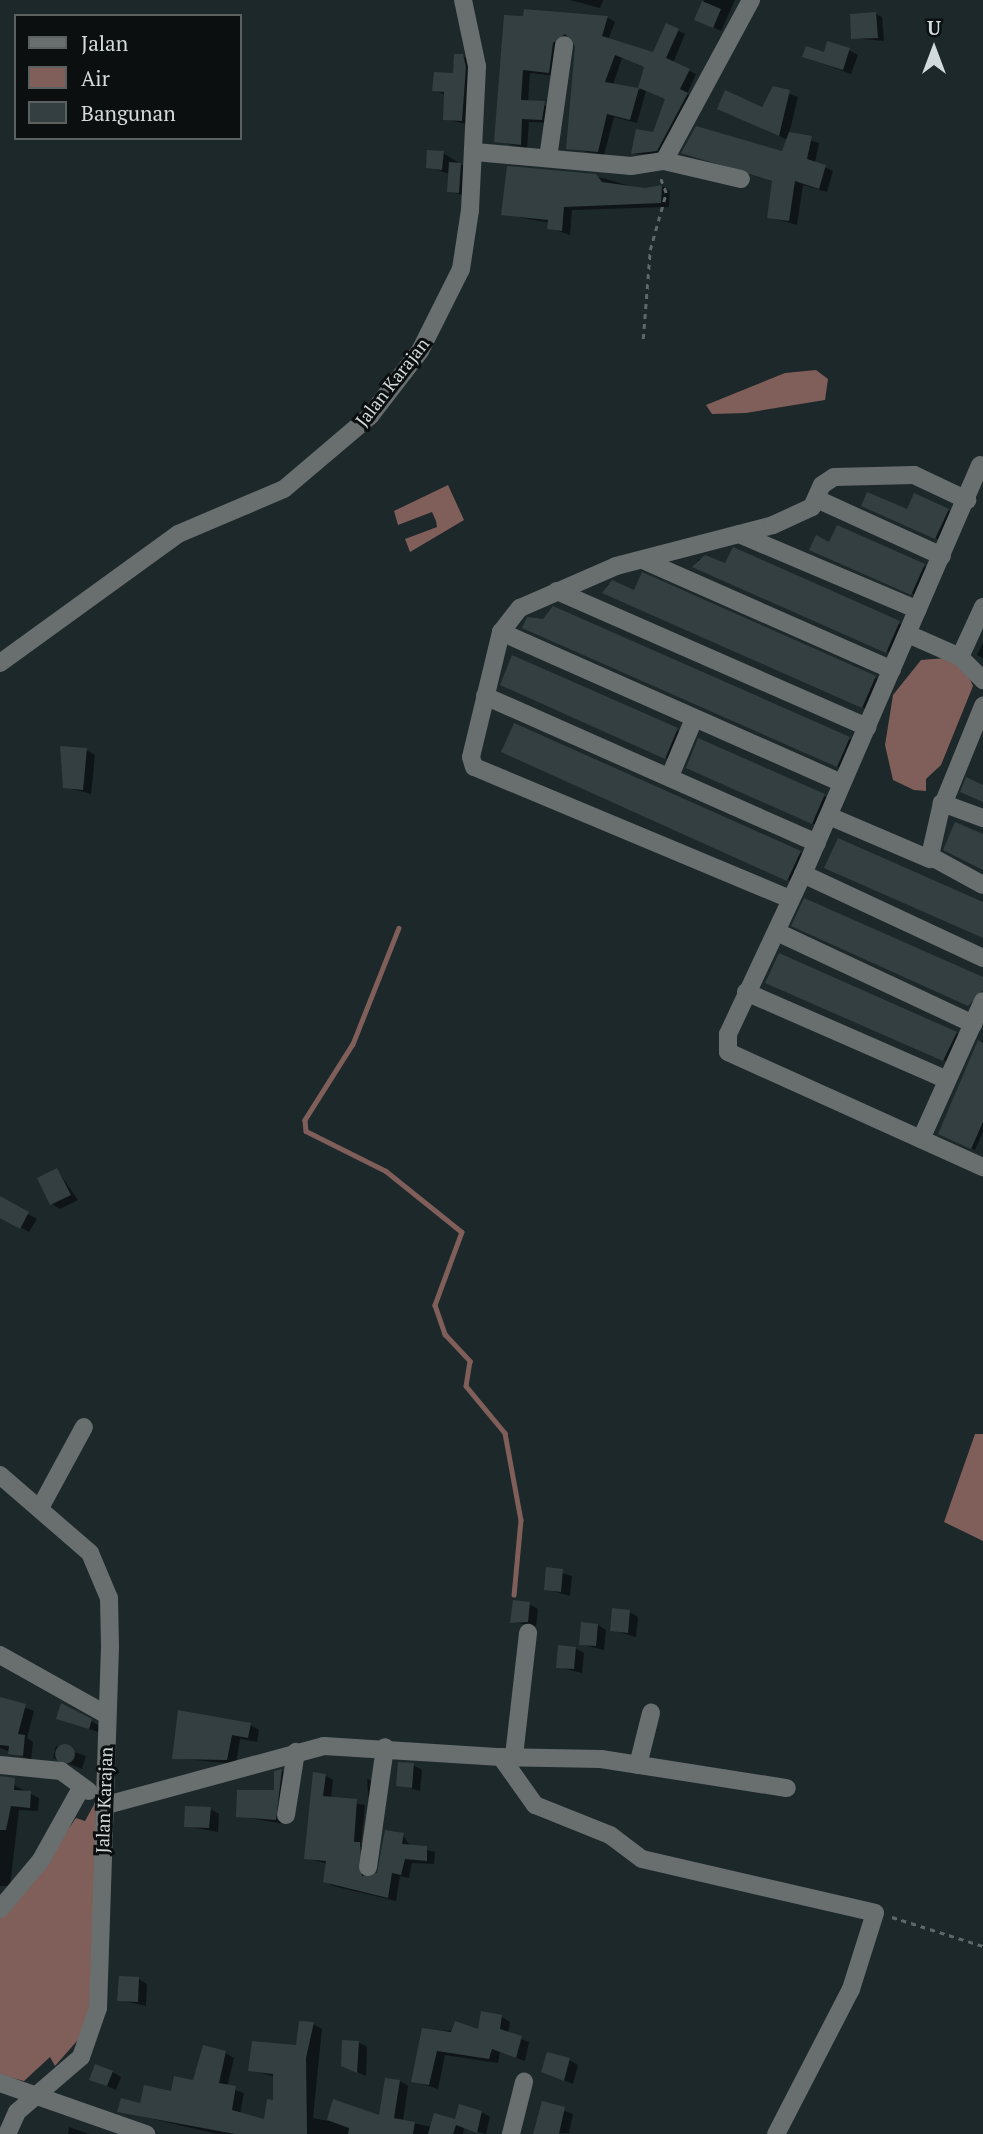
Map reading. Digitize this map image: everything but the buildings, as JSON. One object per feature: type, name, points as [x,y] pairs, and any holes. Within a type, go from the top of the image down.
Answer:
[{"type":"street","name":"Jalan Karajan","points":[[0,663],[178,534],[284,489],[370,416],[420,351],[456,282],[475,152],[477,66],[463,0]]},
{"type":"street","points":[[658,164],[751,0]]},
{"type":"street","points":[[548,158],[565,45]]},
{"type":"street","points":[[475,152],[658,164],[741,179]]},
{"type":"street","points":[[980,465],[829,816],[777,932],[746,992],[728,1034],[728,1052],[921,1139],[981,1162]]},
{"type":"street","points":[[790,899],[474,767],[485,696],[501,632],[520,608],[557,591],[643,560],[774,525],[819,500],[825,481],[852,475],[914,475],[967,500]]},
{"type":"street","points":[[819,500],[942,556]]},
{"type":"street","points":[[740,534],[918,610]]},
{"type":"street","points":[[643,560],[892,670]]},
{"type":"street","points":[[557,591],[867,727]]},
{"type":"street","points":[[960,657],[982,611]]},
{"type":"street","points":[[501,632],[842,783]]},
{"type":"street","points":[[908,634],[960,657],[983,680]]},
{"type":"street","points":[[485,696],[817,843]]},
{"type":"street","points":[[930,859],[944,802],[977,745],[966,739],[983,706]]},
{"type":"street","points":[[670,776],[694,719]]},
{"type":"street","points":[[944,802],[983,818]]},
{"type":"street","points":[[829,816],[983,885]]},
{"type":"street","points":[[803,874],[983,958]]},
{"type":"street","points":[[777,932],[973,1024]]},
{"type":"street","points":[[746,992],[947,1080]]},
{"type":"street","points":[[921,1139],[983,1001]]},
{"type":"street","points":[[40,1508],[84,1427]]},
{"type":"street","name":"Jalan Karajan","points":[[0,1475],[79,1539],[105,1583],[107,1715],[97,2008],[81,2057],[43,2094],[17,2112],[7,2134]]},
{"type":"street","points":[[528,1633],[508,1756],[535,1805],[610,1835],[642,1860],[875,1913],[851,1989],[776,2134]]},
{"type":"street","points":[[0,1655],[107,1715]]},
{"type":"street","points":[[638,1765],[651,1713]]},
{"type":"street","points":[[0,1765],[61,1771],[80,1790],[103,1799],[296,1752],[341,1744],[638,1765],[787,1788]]},
{"type":"street","points":[[368,1867],[385,1747]]},
{"type":"street","points":[[286,1815],[296,1752]]},
{"type":"street","points":[[0,1909],[41,1860],[80,1790]]},
{"type":"street","points":[[511,2134],[524,2082]]},
{"type":"street","points":[[0,2083],[43,2094],[146,2134]]},
{"type":"path","points":[[643,339],[650,250],[666,192],[658,164]]},
{"type":"path","points":[[875,1913],[983,1946]]},
{"type":"water","points":[[816,370],[828,379],[825,400],[746,413],[712,414],[706,405],[785,373]]},
{"type":"water","points":[[448,485],[464,520],[410,552],[405,539],[437,527],[436,521],[432,512],[398,525],[394,511]]},
{"type":"water","points":[[946,658],[965,668],[973,686],[941,765],[926,779],[926,791],[914,790],[893,780],[885,745],[893,695],[921,660]]},
{"type":"water","points":[[975,1434],[983,1434],[983,1541],[944,1522]]},
{"type":"water","points":[[96,1801],[93,1986],[84,2033],[55,2066],[50,2057],[24,2081],[0,2075],[0,1912],[31,1883],[76,1818],[85,1821]]},
{"type":"waterway","points":[[399,928],[353,1044],[305,1120],[306,1131],[386,1171],[462,1232],[435,1305],[445,1334],[470,1361],[466,1386],[505,1433],[521,1520],[514,1595]]}]
